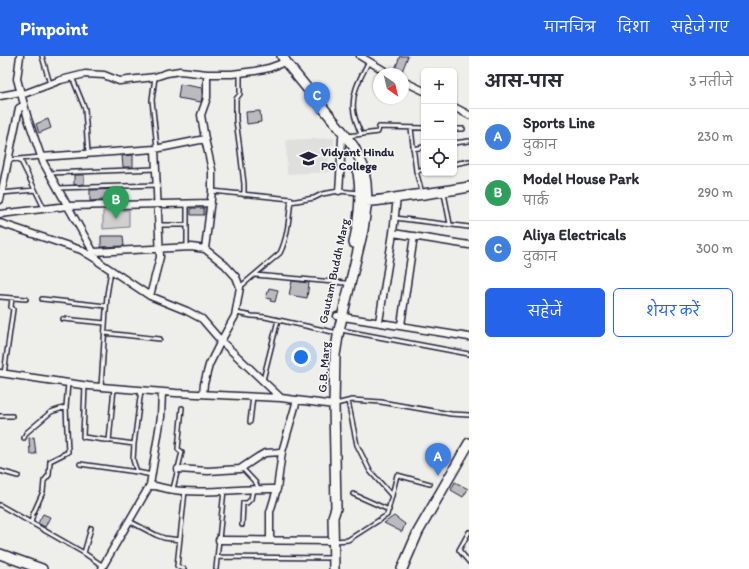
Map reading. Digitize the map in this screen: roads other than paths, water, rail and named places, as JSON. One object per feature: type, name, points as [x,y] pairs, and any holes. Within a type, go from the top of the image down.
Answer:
[{"type":"street","points":[[20,56],[17,79],[28,119],[41,157],[99,262]]},
{"type":"street","points":[[360,56],[380,68]]},
{"type":"street","points":[[0,96],[21,93],[85,74],[104,75],[119,81],[155,77],[180,71],[207,74],[240,73],[269,68],[283,59]]},
{"type":"street","name":"G.B. Marg","points":[[283,59],[344,137],[354,146],[363,166],[366,183],[362,198],[363,230],[336,331],[331,404],[336,508],[334,517],[334,569]]},
{"type":"street","points":[[205,249],[212,191],[212,170],[204,139],[201,116],[207,98],[207,74]]},
{"type":"street","points":[[409,84],[421,90]]},
{"type":"street","points":[[0,200],[19,108],[24,105]]},
{"type":"street","points":[[457,108],[469,115]]},
{"type":"street","points":[[339,191],[344,137]]},
{"type":"street","points":[[41,157],[156,149],[204,139]]},
{"type":"street","points":[[150,296],[160,257],[156,149]]},
{"type":"street","points":[[362,198],[397,197],[469,187]]},
{"type":"street","points":[[379,322],[397,197]]},
{"type":"street","name":"Gautam Buddh Marg","points":[[340,316],[362,198]]},
{"type":"street","points":[[0,214],[68,206],[211,203]]},
{"type":"street","points":[[0,223],[81,250],[150,296],[187,311],[202,320],[221,342],[281,398]]},
{"type":"street","points":[[393,233],[469,245]]},
{"type":"street","points":[[401,326],[414,236]]},
{"type":"street","points":[[94,252],[187,247],[205,249],[225,266],[236,278],[240,287],[236,313],[209,366],[203,394]]},
{"type":"street","points":[[340,316],[469,337]]},
{"type":"street","points":[[2,373],[101,387],[162,392],[281,398],[331,404]]},
{"type":"street","points":[[102,567],[150,485],[161,417],[162,392]]},
{"type":"street","points":[[270,540],[270,512],[277,489],[282,452],[297,400]]},
{"type":"street","points":[[402,569],[418,532],[469,443]]},
{"type":"street","points":[[178,469],[208,471],[235,470],[242,468],[258,456],[265,453],[282,452]]},
{"type":"street","points":[[150,485],[185,491],[256,488],[277,489]]},
{"type":"street","points":[[219,540],[334,542]]},
{"type":"street","points":[[0,554],[42,569]]},
{"type":"lane","points":[[42,56],[50,84]]},
{"type":"lane","points":[[361,134],[354,113],[353,100],[357,85],[369,61]]},
{"type":"lane","points":[[240,73],[240,94],[236,99],[236,120],[244,194]]},
{"type":"lane","points":[[72,77],[86,109],[88,153]]},
{"type":"lane","points":[[155,77],[152,100],[156,149]]},
{"type":"lane","points":[[344,137],[378,132],[378,127],[421,128]]},
{"type":"lane","points":[[411,128],[416,171],[423,194]]},
{"type":"lane","points":[[457,129],[464,129]]},
{"type":"lane","points":[[457,143],[469,141]]},
{"type":"lane","points":[[414,149],[421,148]]},
{"type":"lane","points":[[8,160],[41,157]]},
{"type":"lane","points":[[20,159],[44,208]]},
{"type":"lane","points":[[457,163],[469,161]]},
{"type":"lane","points":[[49,173],[156,169]]},
{"type":"lane","points":[[416,171],[421,170]]},
{"type":"lane","points":[[58,188],[157,185]]},
{"type":"lane","points":[[1,193],[35,190]]},
{"type":"lane","points":[[212,191],[291,199],[290,215],[284,246],[280,253],[240,287]]},
{"type":"lane","points":[[290,202],[314,198],[322,194],[339,191],[362,198]]},
{"type":"lane","points":[[444,191],[450,224]]},
{"type":"lane","points":[[187,203],[187,247]]},
{"type":"lane","points":[[395,218],[469,227]]},
{"type":"lane","points":[[159,225],[187,225]]},
{"type":"lane","points":[[101,387],[106,306],[111,270]]},
{"type":"lane","points":[[255,275],[345,283]]},
{"type":"lane","points":[[0,297],[26,299]]},
{"type":"lane","points":[[2,373],[13,309],[11,307],[12,298]]},
{"type":"lane","points":[[42,299],[106,306]]},
{"type":"lane","points":[[236,313],[469,354]]},
{"type":"lane","points":[[63,319],[105,323]]},
{"type":"lane","points":[[263,380],[278,320]]},
{"type":"lane","points":[[105,333],[160,339]]},
{"type":"lane","points":[[31,523],[33,514],[43,492],[44,481],[49,475],[50,461],[68,452],[66,407],[68,383]]},
{"type":"lane","points":[[85,385],[83,437],[134,444]]},
{"type":"lane","points":[[109,441],[114,388]]},
{"type":"lane","points":[[138,472],[133,460],[141,390]]},
{"type":"lane","points":[[250,422],[253,396]]},
{"type":"lane","points":[[331,404],[352,400],[380,402],[451,414],[469,415]]},
{"type":"lane","points":[[348,401],[357,444],[370,471],[392,496]]},
{"type":"lane","points":[[24,438],[26,433],[51,412],[66,407]]},
{"type":"lane","points":[[174,489],[182,452],[178,449],[182,408]]},
{"type":"lane","points":[[0,416],[12,416]]},
{"type":"lane","points":[[80,464],[138,472],[152,476]]},
{"type":"lane","points":[[242,468],[256,483],[256,488],[251,499],[247,503],[243,503],[242,525]]},
{"type":"lane","points":[[0,471],[18,476]]},
{"type":"lane","points":[[334,542],[348,540],[387,515],[397,475],[430,484]]},
{"type":"lane","points":[[216,569],[224,490]]},
{"type":"lane","points":[[184,569],[177,566],[185,491]]},
{"type":"lane","points":[[353,494],[389,510]]},
{"type":"lane","points":[[0,506],[84,553],[102,567]]},
{"type":"lane","points":[[129,521],[164,538],[180,540]]},
{"type":"lane","points":[[84,553],[91,528]]},
{"type":"lane","points":[[469,532],[460,550],[469,562]]},
{"type":"lane","points":[[217,557],[334,558]]},
{"type":"place","name":"Aliya Electricals","points":[[317,115]]},
{"type":"place","name":"Vidyant Hindu PG College","points":[[308,159]]},
{"type":"place","name":"Model House Park","points":[[116,219]]},
{"type":"place","name":"Sports Line","points":[[438,476]]}]
